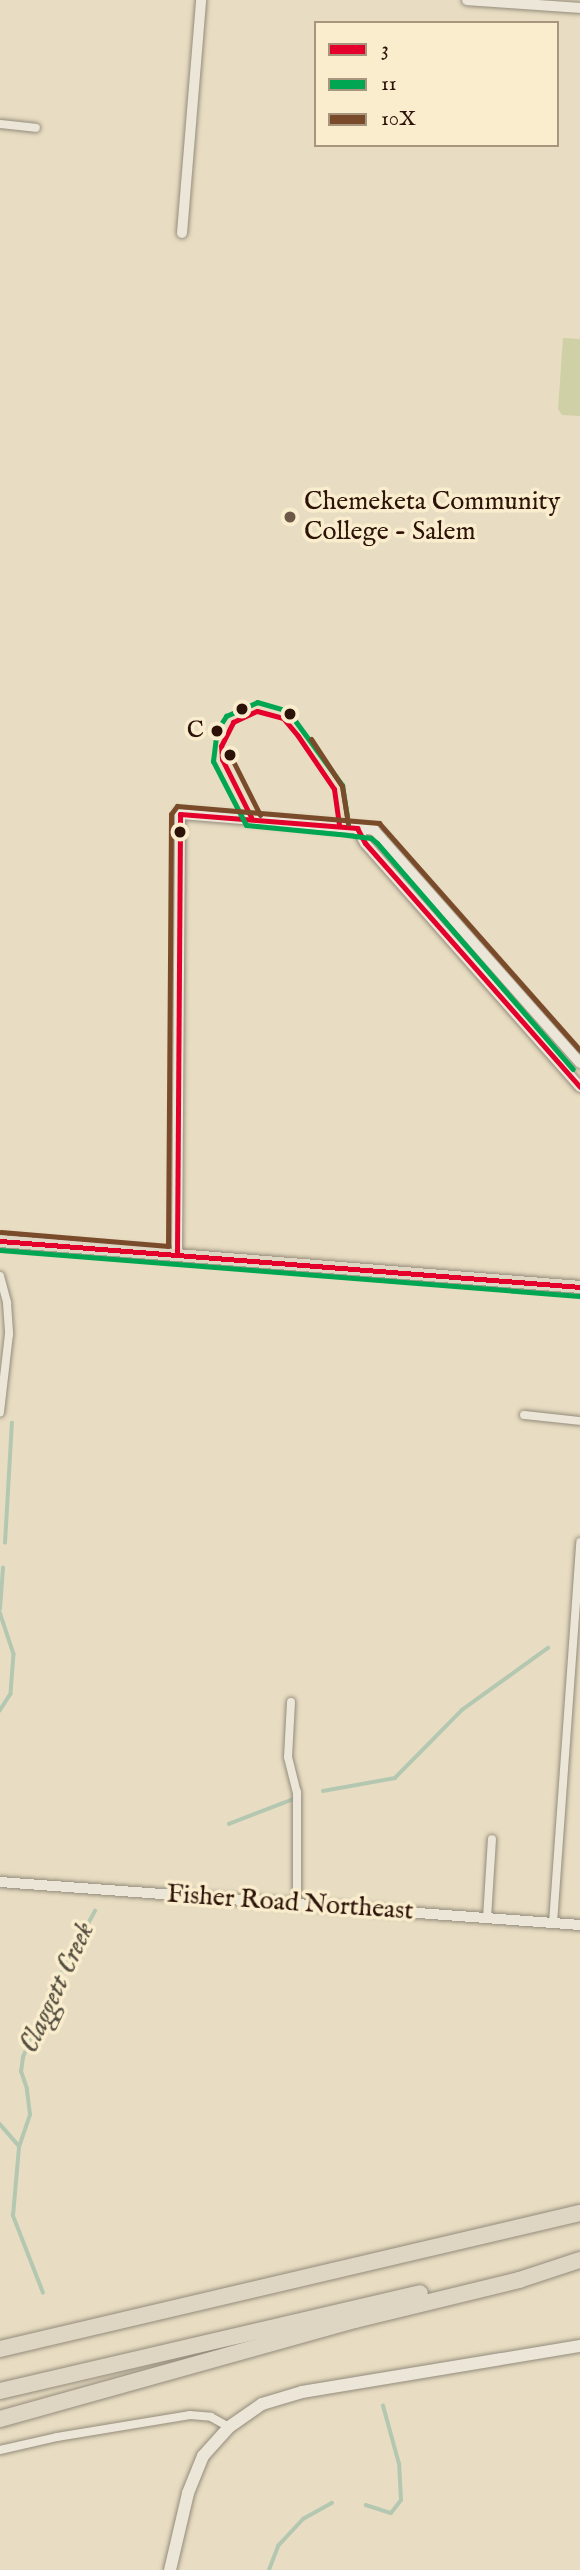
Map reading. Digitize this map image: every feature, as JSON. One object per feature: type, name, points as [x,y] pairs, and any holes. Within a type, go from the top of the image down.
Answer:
[{"type":"highway","points":[[0,2349],[580,2213]]},
{"type":"highway","points":[[0,2391],[580,2258]]},
{"type":"highway","points":[[0,2419],[355,2320],[519,2280],[580,2258]]},
{"type":"main road","points":[[0,1241],[580,1287]]},
{"type":"main road","points":[[170,2570],[188,2493],[198,2465],[211,2445],[229,2427],[262,2404],[302,2392],[580,2346]]},
{"type":"street","points":[[182,233],[201,0]]},
{"type":"street","points":[[467,0],[580,8]]},
{"type":"street","points":[[0,124],[36,128]]},
{"type":"street","points":[[177,1255],[180,814],[374,830],[383,836],[580,1063]]},
{"type":"street","points":[[357,828],[365,843],[580,1087]]},
{"type":"street","points":[[0,1276],[7,1303],[9,1334],[0,1412]]},
{"type":"street","points":[[524,1415],[580,1421]]},
{"type":"street","points":[[553,1923],[580,1542]]},
{"type":"street","points":[[291,1702],[288,1756],[298,1792],[297,1902]]},
{"type":"street","points":[[487,1918],[492,1839]]},
{"type":"street","name":"Fisher Road Northeast","points":[[0,1882],[580,1925]]},
{"type":"street","points":[[0,2450],[70,2434],[190,2415],[211,2417],[229,2427]]},
{"type":"green space","points":[[563,338],[580,339],[580,416],[562,415],[558,409]]},
{"type":"waterway","name":"Claggett Creek","points":[[5,1543],[12,1423]]},
{"type":"waterway","name":"Claggett Creek","points":[[0,1609],[3,1568]]},
{"type":"waterway","name":"Claggett Creek","points":[[0,1612],[14,1654],[11,1694],[0,1711]]},
{"type":"waterway","name":"Claggett Creek","points":[[323,1791],[395,1778],[462,1710],[548,1648]]},
{"type":"waterway","name":"Claggett Creek","points":[[229,1824],[296,1798]]},
{"type":"waterway","name":"Claggett Creek","points":[[43,2293],[13,2216],[19,2147],[30,2115],[27,2089],[21,2072],[23,2057],[60,1975],[95,1911]]},
{"type":"waterway","name":"Claggett Creek","points":[[0,2124],[19,2146]]},
{"type":"waterway","name":"Claggett Creek","points":[[366,2505],[391,2513],[401,2500],[399,2464],[383,2406]]},
{"type":"waterway","name":"Claggett Creek","points":[[269,2570],[278,2546],[303,2519],[332,2503]]},
{"type":"transit line","name":"11","points":[[338,834],[246,825],[213,761],[217,730],[226,716],[257,702],[288,711],[342,785],[347,816]]},
{"type":"transit line","name":"3","points":[[252,819],[222,759],[221,746],[233,722],[257,711],[283,718],[298,736],[334,789],[339,825]]},
{"type":"transit line","name":"10X","points":[[311,739],[342,786],[348,824]]},
{"type":"transit line","name":"10X","points":[[230,755],[260,815]]},
{"type":"transit line","name":"10X","points":[[1,1232],[168,1246],[171,814],[177,806],[379,823],[580,1050]]},
{"type":"transit line","name":"3","points":[[177,1255],[180,814],[357,828],[365,843],[580,1087]]},
{"type":"transit line","name":"11","points":[[339,834],[371,838],[377,843],[573,1069]]},
{"type":"transit line","name":"3","points":[[0,1241],[580,1287]]},
{"type":"transit line","name":"11","points":[[0,1250],[579,1296]]},
{"type":"place","name":"Chemeketa Community College - Salem","points":[[290,517]]},
{"type":"place","name":"C","points":[[217,731]]}]
